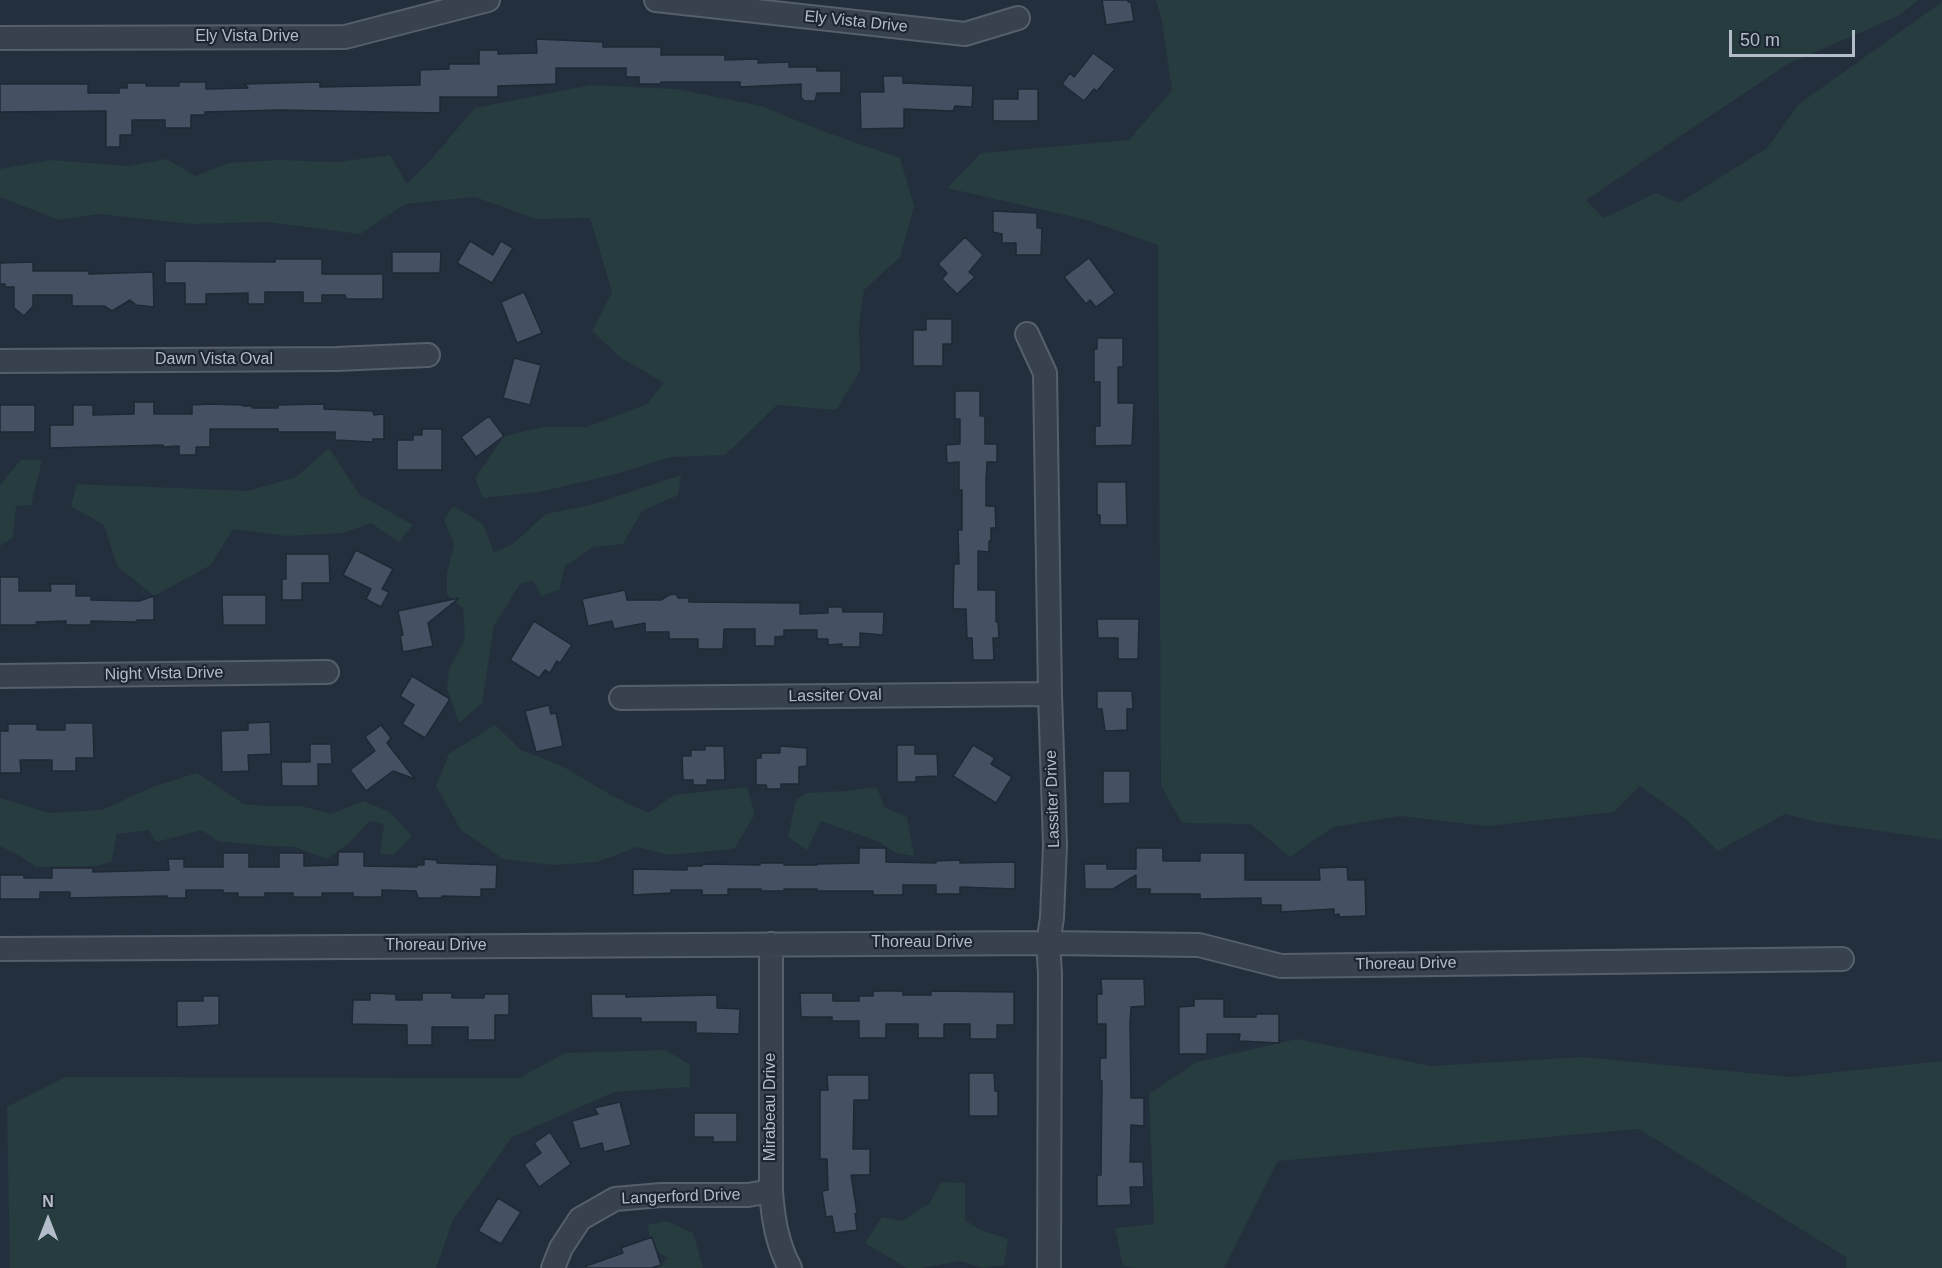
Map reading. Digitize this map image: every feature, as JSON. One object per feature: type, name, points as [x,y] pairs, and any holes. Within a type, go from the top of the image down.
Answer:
[{"type":"street","name":"Ely Vista Drive","points":[[0,38],[345,37],[488,0]]},
{"type":"street","name":"Ely Vista Drive","points":[[656,0],[965,34],[1018,18]]},
{"type":"street","name":"Lassiter Drive","points":[[1027,334],[1045,373],[1050,694],[1055,845],[1052,918],[1048,943],[1050,973],[1049,1268]]},
{"type":"street","name":"Dawn Vista Oval","points":[[0,361],[336,359],[428,355]]},
{"type":"street","name":"Night Vista Drive","points":[[0,676],[327,672]]},
{"type":"street","name":"Lassiter Oval","points":[[621,698],[1050,694]]},
{"type":"street","name":"Thoreau Drive","points":[[0,949],[1048,943],[1198,945],[1281,966],[1842,959]]},
{"type":"street","name":"Mirabeau Drive","points":[[771,944],[771,1191],[774,1221],[784,1258],[790,1268]]},
{"type":"street","name":"Langerford Drive","points":[[553,1268],[561,1248],[580,1219],[615,1199],[661,1195],[748,1195],[771,1191]]},
{"type":"green space","points":[[1156,0],[1918,0],[1900,15],[1786,65],[1586,200],[1604,218],[1656,193],[1679,203],[1767,148],[1799,104],[1942,2],[1942,840],[1817,822],[1785,814],[1718,851],[1686,819],[1640,786],[1614,812],[1487,826],[1400,816],[1333,827],[1290,857],[1251,824],[1182,823],[1161,786],[1158,245],[1087,220],[947,188],[981,153],[1129,140],[1172,90],[1162,21]]},
{"type":"green space","points":[[591,85],[676,89],[761,106],[828,133],[900,158],[914,206],[900,257],[864,290],[859,325],[860,371],[836,410],[777,405],[725,455],[671,457],[612,475],[539,492],[483,498],[475,478],[504,436],[543,427],[587,427],[647,404],[664,383],[621,358],[592,331],[612,292],[590,218],[536,219],[475,197],[405,204],[360,234],[267,222],[191,224],[99,214],[59,220],[0,197],[0,169],[50,160],[128,166],[167,159],[195,176],[228,163],[279,160],[338,162],[390,155],[407,184],[475,108]]},
{"type":"green space","points":[[329,448],[360,495],[413,525],[399,542],[371,523],[343,533],[286,536],[233,529],[211,565],[154,596],[117,566],[104,525],[71,506],[77,484],[248,491],[296,477]]},
{"type":"green space","points":[[21,460],[42,460],[31,505],[16,506],[13,537],[0,546],[0,485]]},
{"type":"green space","points":[[681,475],[678,495],[642,511],[623,544],[593,547],[565,566],[559,590],[542,596],[533,581],[520,584],[494,626],[482,703],[459,723],[447,689],[449,669],[465,639],[463,609],[447,594],[447,573],[454,544],[444,520],[453,506],[483,524],[494,553],[514,543],[546,514],[591,505]]},
{"type":"green space","points":[[495,725],[521,750],[562,766],[611,795],[648,813],[674,795],[747,787],[755,814],[734,849],[668,855],[637,847],[597,862],[553,865],[503,859],[461,830],[436,786],[449,754]]},
{"type":"green space","points":[[197,773],[244,804],[301,806],[331,814],[363,801],[390,812],[412,836],[394,855],[380,854],[384,824],[370,821],[349,843],[327,859],[295,847],[218,841],[202,830],[156,842],[149,830],[117,834],[111,862],[96,866],[36,867],[0,846],[0,798],[49,813],[102,810],[155,786]]},
{"type":"green space","points":[[877,787],[884,807],[907,817],[914,856],[896,853],[877,841],[821,821],[807,850],[788,837],[796,800],[807,793]]},
{"type":"green space","points":[[1297,1039],[1431,1066],[1583,1057],[1791,1077],[1942,1061],[1942,1268],[1846,1268],[1846,1257],[1639,1129],[1278,1161],[1224,1268],[1123,1266],[1115,1228],[1154,1224],[1149,1094],[1197,1062]]},
{"type":"green space","points":[[666,1050],[690,1065],[690,1087],[614,1092],[512,1137],[453,1220],[436,1268],[10,1268],[7,1107],[65,1077],[519,1078],[565,1053]]},
{"type":"green space","points":[[941,1182],[965,1183],[965,1220],[980,1230],[1008,1239],[1004,1265],[984,1268],[960,1261],[922,1268],[907,1268],[865,1243],[882,1217],[902,1221],[930,1203]]},
{"type":"green space","points":[[667,1221],[693,1233],[703,1268],[657,1268],[668,1258],[651,1248],[648,1225]]},
{"type":"building","points":[[1102,0],[1128,0],[1131,2],[1134,21],[1106,25]]},
{"type":"building","points":[[536,39],[603,42],[603,47],[661,47],[661,55],[725,55],[725,60],[758,59],[758,63],[789,62],[789,67],[817,67],[817,71],[841,71],[841,93],[817,93],[815,101],[804,101],[801,97],[801,84],[740,87],[740,82],[639,84],[639,77],[626,77],[626,68],[556,68],[556,84],[498,86],[498,97],[440,97],[440,113],[280,110],[205,112],[205,115],[191,115],[191,128],[165,128],[165,120],[132,120],[132,135],[120,135],[120,147],[106,147],[106,111],[0,112],[0,84],[88,84],[88,93],[119,93],[119,88],[127,88],[127,83],[146,83],[146,86],[179,86],[179,82],[206,82],[206,89],[248,88],[245,84],[320,82],[320,87],[420,85],[420,70],[449,69],[449,64],[479,64],[479,50],[498,50],[498,54],[537,53]]},
{"type":"building","points":[[1093,53],[1115,69],[1097,91],[1094,89],[1084,101],[1062,84],[1070,73],[1074,77]]},
{"type":"building","points":[[883,76],[903,76],[903,83],[973,86],[972,107],[955,106],[953,111],[904,109],[904,128],[861,129],[860,92],[884,92]]},
{"type":"building","points":[[1018,89],[1038,89],[1038,121],[993,121],[993,99],[1018,99]]},
{"type":"building","points":[[993,211],[1037,213],[1037,228],[1042,228],[1041,255],[1016,255],[1016,243],[1002,243],[1002,234],[993,232]]},
{"type":"building","points":[[965,237],[983,255],[969,272],[975,277],[957,294],[942,279],[947,273],[938,264]]},
{"type":"building","points":[[470,241],[493,255],[501,241],[513,248],[492,283],[457,263]]},
{"type":"building","points":[[392,252],[441,252],[440,273],[392,273]]},
{"type":"building","points":[[1089,258],[1115,293],[1096,307],[1090,300],[1086,304],[1064,277]]},
{"type":"building","points":[[275,259],[322,259],[322,274],[383,274],[383,299],[346,299],[345,295],[322,295],[322,303],[303,303],[303,292],[265,292],[265,304],[248,304],[248,293],[206,294],[206,304],[185,304],[185,283],[165,283],[165,261],[275,262]]},
{"type":"building","points":[[33,262],[33,271],[89,271],[89,274],[153,272],[154,307],[136,305],[130,300],[112,311],[104,306],[72,306],[72,295],[33,295],[33,306],[24,316],[14,308],[14,287],[5,287],[5,284],[0,284],[0,263]]},
{"type":"building","points":[[524,292],[542,333],[517,343],[501,302]]},
{"type":"building","points":[[926,319],[952,319],[952,344],[943,344],[943,366],[913,366],[913,330],[926,330]]},
{"type":"building","points":[[1097,338],[1123,338],[1123,367],[1118,367],[1118,403],[1134,403],[1132,445],[1095,446],[1095,426],[1100,426],[1100,382],[1094,382],[1094,349],[1097,349]]},
{"type":"building","points":[[514,358],[541,365],[530,405],[503,398]]},
{"type":"building","points":[[955,391],[980,391],[980,416],[985,416],[985,444],[997,444],[997,462],[987,462],[986,480],[986,506],[995,506],[996,528],[991,528],[989,552],[978,551],[978,590],[996,590],[996,622],[998,621],[999,638],[993,638],[994,660],[973,660],[972,638],[967,638],[966,609],[953,609],[954,564],[959,564],[958,530],[962,530],[962,490],[959,490],[959,462],[947,463],[946,445],[960,444],[960,419],[955,419]]},
{"type":"building","points":[[134,402],[154,402],[154,414],[192,414],[192,405],[209,404],[278,408],[278,405],[324,404],[324,409],[373,411],[374,415],[384,414],[384,439],[373,439],[373,442],[335,440],[335,432],[210,429],[210,447],[196,447],[196,455],[179,455],[179,446],[163,447],[163,445],[50,448],[50,425],[73,425],[73,405],[93,405],[93,415],[134,414]]},
{"type":"building","points":[[0,405],[35,405],[35,432],[0,432]]},
{"type":"building","points":[[489,416],[504,436],[476,457],[461,437]]},
{"type":"building","points":[[422,429],[442,429],[442,470],[397,470],[397,440],[413,440],[413,435],[422,435]]},
{"type":"building","points":[[1097,482],[1126,482],[1127,525],[1100,525],[1100,515],[1097,515]]},
{"type":"building","points":[[356,550],[393,569],[382,589],[389,592],[381,607],[366,599],[371,589],[343,575]]},
{"type":"building","points":[[286,554],[329,554],[330,583],[302,583],[302,600],[282,600],[282,579],[286,579]]},
{"type":"building","points":[[0,577],[19,577],[19,591],[51,591],[50,584],[76,584],[76,596],[91,596],[91,600],[139,601],[154,596],[154,620],[91,621],[91,625],[66,625],[66,621],[36,622],[37,625],[0,625]]},
{"type":"building","points":[[625,590],[627,600],[661,600],[676,594],[678,598],[689,598],[689,602],[800,603],[800,614],[828,613],[828,607],[842,607],[843,612],[884,612],[883,635],[860,633],[860,647],[842,647],[842,644],[828,645],[828,639],[817,639],[817,630],[784,630],[784,636],[775,637],[775,646],[755,646],[755,629],[724,629],[723,649],[698,649],[698,639],[669,639],[669,632],[645,632],[645,623],[614,629],[612,621],[588,626],[582,599]]},
{"type":"building","points":[[222,595],[266,595],[266,625],[223,625]]},
{"type":"building","points":[[459,598],[428,623],[433,646],[403,652],[400,636],[403,635],[398,611]]},
{"type":"building","points":[[1097,619],[1139,619],[1138,659],[1118,659],[1118,638],[1098,638]]},
{"type":"building","points":[[534,621],[572,645],[560,663],[557,661],[550,673],[545,670],[539,678],[510,660]]},
{"type":"building","points":[[412,676],[450,699],[425,738],[402,724],[414,705],[400,696]]},
{"type":"building","points":[[1097,691],[1132,691],[1133,709],[1127,709],[1127,730],[1105,731],[1102,709],[1097,709]]},
{"type":"building","points":[[549,705],[551,714],[556,713],[563,746],[536,752],[525,711]]},
{"type":"building","points":[[270,722],[271,754],[248,755],[249,771],[222,772],[221,731],[248,730],[248,723]]},
{"type":"building","points":[[65,723],[93,723],[94,758],[76,758],[76,771],[52,771],[52,760],[20,760],[21,773],[0,773],[0,731],[8,731],[8,724],[37,724],[37,730],[65,730]]},
{"type":"building","points":[[381,725],[391,738],[387,743],[415,779],[393,771],[366,791],[350,770],[375,751],[365,737]]},
{"type":"building","points":[[310,744],[331,744],[332,764],[318,764],[318,786],[282,786],[281,762],[310,762]]},
{"type":"building","points":[[897,745],[915,745],[915,754],[937,754],[938,776],[916,777],[916,782],[897,782]]},
{"type":"building","points":[[973,745],[995,758],[991,764],[1012,777],[996,803],[953,776]]},
{"type":"building","points":[[705,746],[724,746],[725,780],[707,780],[707,785],[693,785],[693,780],[683,780],[682,756],[691,756],[691,750],[705,750]]},
{"type":"building","points":[[780,746],[807,748],[807,766],[799,767],[799,784],[781,784],[781,789],[767,789],[766,785],[756,785],[756,758],[761,758],[761,753],[780,753]]},
{"type":"building","points":[[1103,771],[1130,771],[1130,803],[1103,804]]},
{"type":"building","points":[[859,848],[886,848],[886,862],[936,863],[936,861],[960,860],[960,863],[1015,862],[1015,889],[960,887],[960,894],[936,894],[936,885],[903,885],[903,895],[873,895],[873,891],[817,891],[817,889],[761,891],[761,889],[728,889],[728,895],[702,895],[702,890],[671,890],[671,893],[633,895],[633,869],[687,870],[687,866],[702,866],[703,864],[859,863]]},
{"type":"building","points":[[1136,848],[1163,848],[1163,861],[1200,861],[1200,853],[1245,853],[1245,880],[1320,880],[1319,868],[1347,867],[1348,880],[1365,880],[1366,916],[1339,917],[1339,914],[1334,915],[1334,909],[1281,912],[1281,905],[1261,905],[1261,898],[1200,899],[1200,894],[1150,894],[1150,889],[1136,889],[1136,875],[1113,889],[1085,889],[1084,864],[1107,864],[1107,869],[1136,869]]},
{"type":"building","points":[[338,852],[364,852],[364,866],[417,867],[417,865],[424,865],[424,859],[437,860],[437,863],[497,865],[496,889],[481,889],[481,897],[442,896],[441,898],[418,898],[416,891],[382,890],[382,897],[353,897],[353,893],[322,893],[322,897],[293,897],[293,893],[265,893],[265,897],[238,897],[238,893],[223,893],[223,890],[186,890],[186,898],[167,898],[167,896],[70,898],[70,892],[40,892],[40,899],[0,899],[0,875],[52,878],[52,868],[93,868],[93,872],[169,870],[168,859],[184,859],[184,867],[223,867],[223,853],[249,853],[249,867],[279,867],[279,853],[304,853],[304,866],[338,865]]},
{"type":"building","points":[[1101,979],[1144,979],[1145,1006],[1131,1007],[1130,1023],[1131,1098],[1144,1098],[1144,1126],[1131,1125],[1130,1162],[1143,1162],[1144,1187],[1130,1187],[1131,1205],[1097,1206],[1097,1175],[1101,1175],[1102,1081],[1100,1081],[1100,1058],[1106,1058],[1106,1024],[1097,1024],[1097,994],[1102,994]]},
{"type":"building","points":[[873,991],[903,991],[903,995],[931,995],[931,991],[1014,992],[1014,1025],[997,1025],[997,1039],[970,1039],[970,1024],[944,1024],[944,1038],[918,1038],[918,1024],[886,1024],[886,1038],[859,1038],[859,1021],[832,1021],[832,1017],[801,1017],[800,993],[833,993],[833,1001],[859,1001],[859,996],[873,996]]},
{"type":"building","points":[[370,993],[396,994],[396,1000],[422,1000],[422,993],[452,993],[452,998],[484,998],[484,994],[509,994],[509,1015],[495,1015],[495,1040],[468,1040],[468,1027],[432,1027],[432,1045],[407,1045],[407,1025],[352,1024],[353,1000],[370,1000]]},
{"type":"building","points":[[591,994],[626,994],[626,997],[717,995],[717,1008],[740,1009],[739,1034],[696,1033],[696,1022],[641,1022],[641,1018],[592,1018]]},
{"type":"building","points":[[203,996],[219,996],[219,1025],[177,1027],[177,1001],[203,1001]]},
{"type":"building","points":[[1194,999],[1224,999],[1224,1017],[1279,1014],[1279,1043],[1239,1041],[1240,1034],[1207,1034],[1207,1054],[1179,1054],[1179,1007],[1194,1006]]},
{"type":"building","points":[[969,1073],[994,1073],[995,1091],[998,1091],[998,1116],[969,1116]]},
{"type":"building","points":[[827,1075],[869,1075],[869,1100],[854,1100],[853,1149],[870,1149],[870,1175],[851,1175],[857,1213],[855,1214],[857,1230],[835,1233],[832,1216],[826,1217],[822,1191],[828,1190],[827,1159],[820,1159],[820,1090],[828,1090]]},
{"type":"building","points":[[620,1102],[631,1145],[604,1152],[602,1143],[580,1149],[572,1121],[598,1114],[594,1108]]},
{"type":"building","points":[[694,1113],[737,1113],[737,1142],[713,1142],[713,1137],[694,1137]]},
{"type":"building","points":[[550,1132],[571,1164],[539,1187],[524,1165],[541,1153],[534,1143]]},
{"type":"building","points":[[498,1198],[521,1212],[501,1244],[478,1231]]},
{"type":"building","points":[[652,1237],[661,1265],[651,1268],[586,1268],[586,1266],[623,1253],[621,1248]]}]
